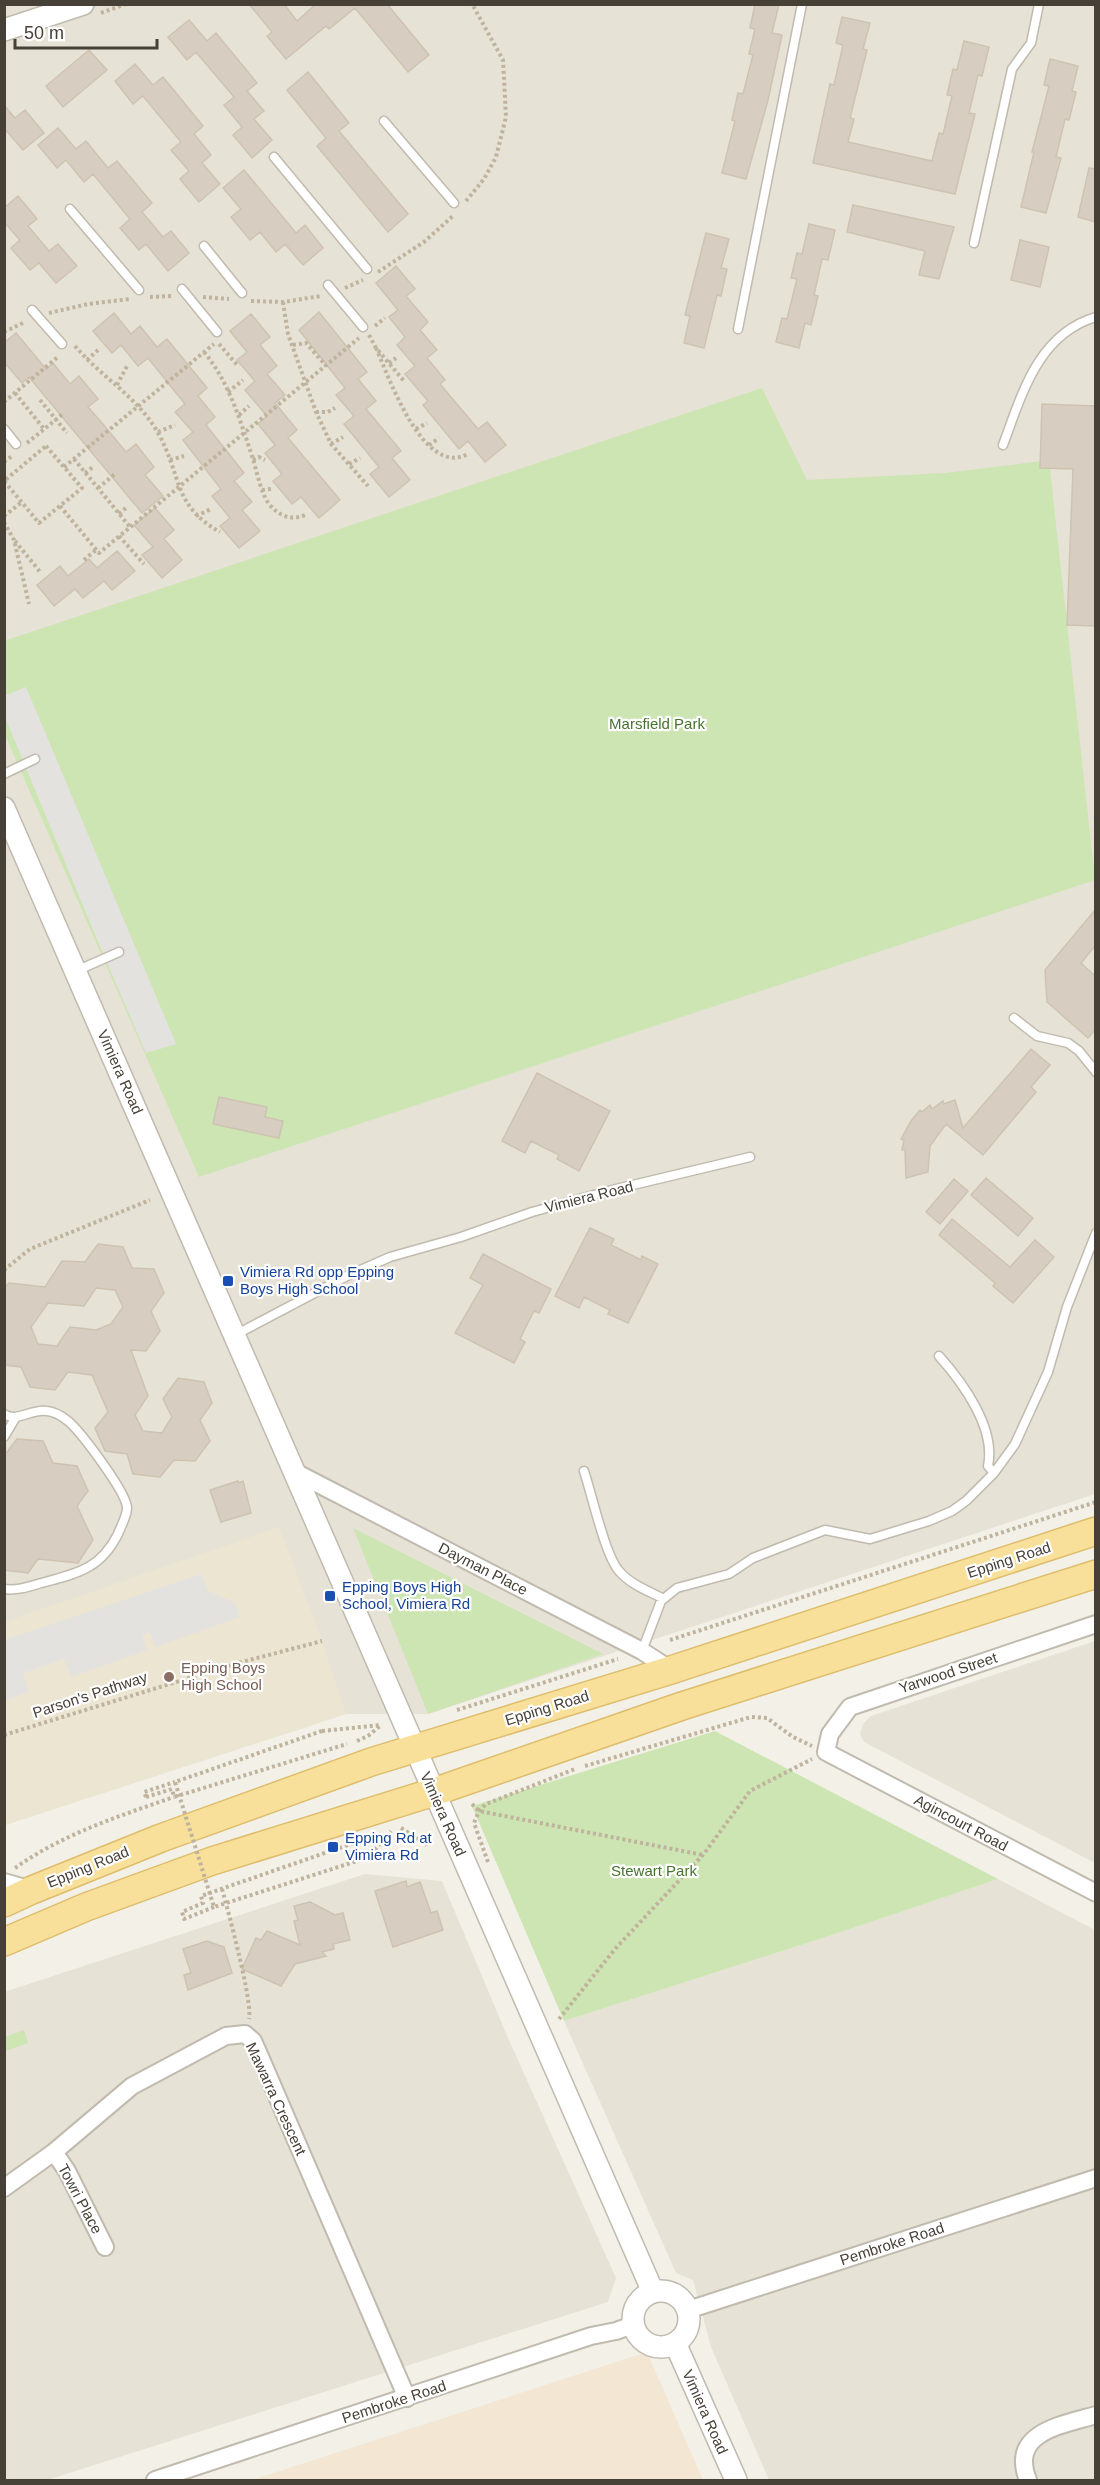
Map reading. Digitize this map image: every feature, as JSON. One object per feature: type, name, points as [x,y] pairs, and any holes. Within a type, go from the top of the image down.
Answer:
[{"type":"main road","name":"Epping Road","points":[[4,1903],[161,1838],[414,1749],[671,1670],[1095,1531]]},
{"type":"main road","points":[[4,1942],[86,1906],[212,1860],[434,1792],[682,1706],[1095,1574]]},
{"type":"street","points":[[4,30],[83,4]]},
{"type":"street","name":"Vimiera Road","points":[[4,808],[653,2292]]},
{"type":"street","name":"Dayman Place","points":[[293,1471],[642,1651],[671,1670]]},
{"type":"street","name":"Yarwood Street","points":[[826,1752],[830,1734],[850,1707],[1095,1624]]},
{"type":"street","name":"Agincourt Road","points":[[826,1752],[1095,1893]]},
{"type":"street","points":[[9,1876],[32,1890]]},
{"type":"street","name":"Mawarra Crescent","points":[[4,2188],[54,2152],[132,2086],[226,2036],[245,2034],[253,2041],[258,2052],[406,2397]]},
{"type":"street","name":"Towri Place","points":[[54,2152],[67,2171],[105,2247]]},
{"type":"street","name":"Pembroke Road","points":[[688,2310],[1095,2178]]},
{"type":"street","points":[[653,2292],[670,2292],[684,2302],[688,2310],[687,2329],[675,2343],[658,2347],[650,2345],[642,2340],[633,2325],[635,2309],[645,2295],[653,2292]]},
{"type":"street","name":"Pembroke Road","points":[[155,2481],[591,2336],[626,2329],[633,2325]]},
{"type":"street","name":"Vimiera Road","points":[[675,2343],[736,2481]]},
{"type":"street","points":[[1028,2481],[1023,2460],[1034,2438],[1046,2430],[1095,2415]]},
{"type":"lane","points":[[738,329],[802,4]]},
{"type":"lane","points":[[974,243],[1012,69],[1031,43],[1039,4]]},
{"type":"lane","points":[[384,121],[456,206]]},
{"type":"lane","points":[[274,157],[370,274]]},
{"type":"lane","points":[[70,209],[139,290]]},
{"type":"lane","points":[[204,246],[243,296]]},
{"type":"lane","points":[[328,285],[365,330]]},
{"type":"lane","points":[[185,293],[218,332]]},
{"type":"lane","points":[[34,313],[62,344]]},
{"type":"lane","points":[[1003,445],[1029,378],[1048,346],[1070,327],[1095,316]]},
{"type":"lane","points":[[4,429],[19,446]]},
{"type":"lane","points":[[4,774],[35,759]]},
{"type":"lane","points":[[75,971],[118,952]]},
{"type":"lane","points":[[1014,1018],[1037,1036],[1068,1043],[1079,1051],[1095,1072]]},
{"type":"lane","name":"Vimiera Road","points":[[234,1335],[347,1276],[401,1254],[461,1237],[532,1212],[750,1157]]},
{"type":"lane","points":[[642,1651],[662,1598],[677,1588],[729,1574],[753,1558],[825,1530],[870,1539],[929,1521],[952,1511],[966,1501],[994,1473],[1016,1444],[1048,1372],[1067,1307],[1095,1233]]},
{"type":"lane","points":[[939,1356],[969,1394],[990,1453],[988,1466],[994,1473]]},
{"type":"lane","points":[[4,1414],[16,1416],[38,1410],[50,1410],[69,1422],[121,1490],[127,1507],[111,1547],[99,1562],[70,1575],[15,1590],[4,1589]]},
{"type":"lane","points":[[4,1437],[16,1416]]},
{"type":"lane","points":[[584,1471],[610,1557],[627,1578],[662,1598]]},
{"type":"path","points":[[465,202],[484,179],[496,157],[506,117],[502,60],[472,4]]},
{"type":"path","points":[[243,296],[283,302],[334,292],[424,242],[456,206]]},
{"type":"path","points":[[4,332],[34,313],[87,304],[185,293],[233,299]]},
{"type":"path","points":[[283,302],[293,345],[316,412],[331,444],[368,486]]},
{"type":"path","points":[[60,506],[99,553],[307,382],[365,330],[385,318]]},
{"type":"path","points":[[365,330],[376,348],[404,411],[429,445],[441,456],[453,459],[468,454]]},
{"type":"path","points":[[64,467],[217,341],[238,366]]},
{"type":"path","points":[[293,345],[306,343],[326,366]]},
{"type":"path","points":[[4,402],[73,344],[87,360],[139,406],[158,432],[188,506],[201,522],[220,532]]},
{"type":"path","points":[[224,350],[230,344]]},
{"type":"path","points":[[376,348],[404,381]]},
{"type":"path","points":[[87,360],[98,350]]},
{"type":"path","points":[[204,351],[214,364],[239,414],[262,490],[269,503],[289,518],[305,515]]},
{"type":"path","points":[[389,363],[396,358]]},
{"type":"path","points":[[117,385],[127,366]]},
{"type":"path","points":[[228,392],[243,380]]},
{"type":"path","points":[[15,393],[45,429]]},
{"type":"path","points":[[40,400],[67,432]]},
{"type":"path","points":[[239,414],[249,406]]},
{"type":"path","points":[[316,412],[328,412],[335,408]]},
{"type":"path","points":[[19,446],[64,413]]},
{"type":"path","points":[[416,429],[427,423]]},
{"type":"path","points":[[158,432],[175,425]]},
{"type":"path","points":[[331,444],[343,437]]},
{"type":"path","points":[[429,445],[439,438]]},
{"type":"path","points":[[46,446],[82,488],[39,524],[4,482],[46,446]]},
{"type":"path","points":[[4,462],[14,454]]},
{"type":"path","points":[[170,460],[184,456]]},
{"type":"path","points":[[253,460],[259,457],[265,460]]},
{"type":"path","points":[[349,464],[360,458]]},
{"type":"path","points":[[74,459],[130,527]]},
{"type":"path","points":[[85,473],[93,467]]},
{"type":"path","points":[[98,488],[115,474]]},
{"type":"path","points":[[262,490],[271,489]]},
{"type":"path","points":[[4,516],[22,502]]},
{"type":"path","points":[[119,514],[126,508]]},
{"type":"path","points":[[196,516],[212,509]]},
{"type":"path","points":[[4,522],[14,540],[41,573]]},
{"type":"path","points":[[119,536],[144,564]]},
{"type":"path","points":[[14,540],[29,604]]},
{"type":"path","points":[[84,560],[96,550]]},
{"type":"path","points":[[4,1270],[30,1249],[150,1200]]},
{"type":"path","name":"Epping Road","points":[[670,1640],[1095,1502]]},
{"type":"path","name":"Parson's Pathway","points":[[4,1735],[228,1666],[322,1641]]},
{"type":"path","points":[[450,1712],[642,1651]]},
{"type":"path","points":[[479,1811],[486,1804],[581,1767],[751,1717],[767,1718],[793,1737],[826,1752]]},
{"type":"path","points":[[9,1876],[43,1849],[112,1819],[174,1797],[356,1742],[381,1725],[322,1731],[144,1792],[146,1797],[172,1789],[174,1797]]},
{"type":"path","points":[[559,2019],[615,1949],[703,1855],[750,1791],[826,1752]]},
{"type":"path","points":[[175,1782],[214,1907]]},
{"type":"path","points":[[472,1804],[479,1811],[703,1855]]},
{"type":"path","points":[[400,1828],[427,1845]]},
{"type":"path","points":[[391,1831],[373,1852],[360,1860],[214,1907],[184,1919],[182,1912],[203,1903],[201,1896],[222,1889],[391,1831]]},
{"type":"path","points":[[222,1889],[251,2013],[245,2034]]},
{"type":"shaded area","points":[[4,5],[1095,5],[1095,1494],[428,1714],[346,1714],[5,1825]]},
{"type":"shaded area","points":[[26,687],[176,1044],[146,1053],[96,937],[5,717],[4,696]]},
{"type":"shaded area","name":"Epping Boys High School","points":[[279,1527],[322,1641],[346,1714],[5,1825],[4,1622]]},
{"type":"shaded area","points":[[201,1574],[208,1591],[235,1603],[240,1617],[155,1647],[150,1632],[142,1635],[147,1650],[71,1677],[64,1659],[23,1673],[29,1692],[5,1700],[5,1640]]},
{"type":"shaded area","points":[[1095,1641],[1095,1863],[864,1742],[860,1734],[863,1724],[871,1716]]},
{"type":"shaded area","points":[[365,1874],[442,1881],[508,2038],[616,2278],[608,2302],[47,2480],[5,2480],[4,1992]]},
{"type":"shaded area","points":[[998,1879],[1095,1930],[1095,2480],[769,2480],[711,2347],[693,2280],[676,2273],[564,2021]]},
{"type":"shaded area","points":[[647,2352],[703,2480],[252,2480]]},
{"type":"green space","name":"Marsfield Park","points":[[762,388],[807,480],[945,473],[1049,460],[1095,880],[199,1177],[5,735],[4,641]]},
{"type":"green space","points":[[353,1528],[603,1654],[428,1714]]},
{"type":"green space","name":"Stewart Park","points":[[715,1731],[998,1879],[564,2021],[472,1806]]},
{"type":"green space","points":[[24,2030],[28,2043],[5,2051],[5,2037]]},
{"type":"building","points":[[249,4],[284,4],[297,21],[316,4],[387,4],[429,55],[408,72],[355,8],[329,29],[326,26],[286,59],[267,36],[272,32]]},
{"type":"building","points":[[755,4],[779,4],[772,33],[782,35],[768,100],[746,179],[722,173],[735,121],[732,120],[738,93],[743,94],[753,55],[749,54],[755,29],[750,28]]},
{"type":"building","points":[[842,17],[870,23],[863,49],[867,50],[850,118],[854,119],[848,142],[932,161],[939,133],[943,134],[952,96],[947,95],[953,69],[957,70],[964,41],[989,47],[982,76],[978,75],[969,113],[975,114],[955,194],[813,163],[830,84],[834,85],[843,45],[836,43]]},
{"type":"building","points":[[189,20],[207,41],[216,33],[257,83],[247,91],[264,111],[254,119],[272,140],[252,158],[233,135],[242,127],[224,105],[234,97],[196,52],[187,60],[168,37]]},
{"type":"building","points":[[89,50],[107,70],[63,107],[46,86]]},
{"type":"building","points":[[1050,59],[1078,66],[1072,91],[1076,92],[1069,120],[1065,119],[1056,157],[1061,158],[1046,213],[1021,207],[1049,86],[1044,85]]},
{"type":"building","points":[[135,64],[153,85],[163,77],[203,126],[194,134],[211,155],[202,163],[220,184],[199,202],[180,179],[189,171],[171,150],[181,142],[143,96],[133,104],[115,81]]},
{"type":"building","points":[[308,72],[349,123],[339,131],[408,214],[388,232],[317,146],[326,138],[287,90]]},
{"type":"building","points":[[4,105],[15,118],[25,110],[44,133],[23,150],[4,128]]},
{"type":"building","points":[[58,128],[76,149],[86,141],[108,168],[117,161],[152,203],[142,212],[163,237],[171,231],[189,253],[168,271],[146,244],[139,250],[120,228],[130,219],[93,174],[84,182],[66,160],[57,168],[38,145]]},
{"type":"building","points":[[1089,168],[1095,169],[1095,222],[1078,217]]},
{"type":"building","points":[[244,170],[296,233],[305,225],[323,248],[303,265],[285,244],[276,252],[260,232],[250,240],[231,217],[241,209],[223,188]]},
{"type":"building","points":[[18,196],[37,219],[28,226],[49,251],[58,244],[77,266],[56,283],[39,263],[30,270],[11,248],[20,240],[4,222],[4,208]]},
{"type":"building","points":[[853,205],[954,227],[939,279],[919,275],[925,251],[847,232]]},
{"type":"building","points":[[809,224],[835,230],[828,260],[822,259],[814,295],[818,296],[811,325],[805,323],[799,348],[776,342],[782,318],[787,319],[797,279],[791,278],[797,253],[802,254]]},
{"type":"building","points":[[706,233],[729,239],[721,268],[727,269],[721,296],[717,295],[704,348],[684,343],[690,316],[685,315]]},
{"type":"building","points":[[1020,240],[1049,247],[1040,287],[1011,280]]},
{"type":"building","points":[[396,266],[415,289],[406,296],[428,322],[420,330],[437,350],[427,358],[445,380],[440,384],[478,429],[487,422],[506,445],[485,462],[468,441],[459,449],[423,405],[428,401],[405,374],[415,366],[397,345],[405,337],[389,317],[398,310],[376,283]]},
{"type":"building","points":[[319,312],[367,372],[358,379],[376,401],[366,409],[401,451],[392,458],[410,480],[389,497],[370,474],[379,467],[344,424],[354,416],[336,395],[345,388],[299,330]]},
{"type":"building","points":[[114,313],[131,334],[140,326],[157,347],[167,339],[207,388],[198,396],[215,417],[206,425],[244,473],[234,481],[252,502],[242,510],[260,531],[239,548],[220,526],[230,518],[212,496],[221,489],[183,440],[193,432],[175,412],[185,404],[148,358],[138,366],[121,345],[112,353],[93,331]]},
{"type":"building","points":[[251,314],[270,337],[260,345],[277,366],[267,374],[285,395],[275,403],[297,430],[288,438],[340,500],[319,518],[301,497],[292,504],[273,481],[282,474],[265,453],[275,445],[258,424],[267,416],[245,390],[255,381],[237,360],[247,352],[230,331]]},
{"type":"building","points":[[16,333],[46,369],[53,363],[70,384],[79,376],[98,399],[88,407],[126,452],[136,444],[154,467],[145,475],[163,496],[142,513],[29,377],[22,383],[4,362],[4,343]]},
{"type":"building","points":[[1042,404],[1095,406],[1095,626],[1067,625],[1073,469],[1040,468]]},
{"type":"building","points":[[155,508],[174,530],[164,539],[182,560],[162,578],[142,555],[153,547],[134,525]]},
{"type":"building","points":[[117,551],[135,571],[112,590],[104,581],[83,598],[75,589],[54,606],[37,585],[60,566],[68,576],[89,559],[97,568]]},
{"type":"building","points":[[1095,910],[1095,946],[1081,963],[1095,976],[1095,1030],[1088,1038],[1047,1002],[1045,970]]},
{"type":"building","points":[[1031,1049],[1050,1065],[1031,1087],[1036,1092],[983,1155],[946,1124],[930,1146],[928,1172],[906,1178],[905,1150],[902,1150],[904,1140],[901,1139],[920,1110],[922,1112],[930,1105],[932,1109],[943,1101],[944,1104],[955,1100],[963,1128]]},
{"type":"building","points":[[537,1073],[610,1111],[579,1171],[557,1159],[559,1155],[531,1141],[525,1153],[502,1141]]},
{"type":"building","points":[[219,1097],[267,1107],[265,1117],[283,1121],[279,1138],[213,1124]]},
{"type":"building","points":[[986,1178],[1033,1218],[1018,1236],[971,1195]]},
{"type":"building","points":[[954,1179],[968,1191],[940,1224],[926,1212]]},
{"type":"building","points":[[952,1219],[1010,1267],[1035,1240],[1054,1257],[1013,1303],[993,1286],[995,1283],[939,1235]]},
{"type":"building","points":[[590,1228],[614,1239],[611,1245],[641,1260],[642,1256],[658,1264],[628,1323],[608,1314],[610,1310],[584,1297],[579,1308],[555,1296]]},
{"type":"building","points":[[98,1244],[123,1247],[132,1268],[154,1269],[164,1293],[151,1311],[160,1331],[146,1351],[131,1350],[148,1396],[135,1415],[143,1431],[162,1433],[172,1417],[163,1399],[178,1378],[204,1382],[212,1403],[200,1420],[210,1441],[195,1461],[174,1460],[160,1477],[133,1474],[127,1454],[105,1451],[95,1428],[108,1412],[92,1375],[68,1372],[55,1390],[30,1387],[21,1367],[4,1365],[4,1288],[9,1283],[45,1287],[62,1261],[85,1262]],"holes":[[[96,1288],[115,1290],[123,1307],[111,1324],[96,1330],[70,1327],[57,1346],[38,1344],[31,1327],[48,1303],[84,1306]]]},
{"type":"building","points":[[483,1254],[551,1289],[539,1313],[534,1311],[520,1339],[525,1342],[514,1363],[455,1333],[483,1285],[470,1278]]},
{"type":"building","points":[[17,1439],[43,1441],[53,1463],[77,1466],[88,1491],[77,1506],[93,1540],[78,1563],[38,1559],[28,1573],[4,1570],[4,1456]]},
{"type":"building","points":[[238,1481],[239,1483],[243,1481],[251,1513],[221,1522],[210,1490]]},
{"type":"building","points":[[406,1881],[407,1887],[420,1882],[431,1913],[437,1911],[443,1930],[393,1947],[375,1891]]},
{"type":"building","points":[[310,1902],[335,1915],[343,1913],[350,1940],[333,1944],[334,1949],[322,1952],[326,1956],[295,1964],[281,1986],[242,1969],[256,1938],[261,1940],[267,1931],[300,1945],[294,1921],[298,1920],[294,1906]]},
{"type":"building","points":[[207,1941],[224,1947],[232,1973],[188,1990],[184,1975],[191,1973],[183,1949]]},
{"type":"place","name":"Vimiera Rd opp Epping Boys High School","points":[[228,1281]]},
{"type":"place","name":"Epping Boys High School, Vimiera Rd","points":[[330,1596]]},
{"type":"place","name":"Epping Boys High School","points":[[169,1677]]},
{"type":"place","name":"Epping Rd at Vimiera Rd","points":[[333,1847]]}]
